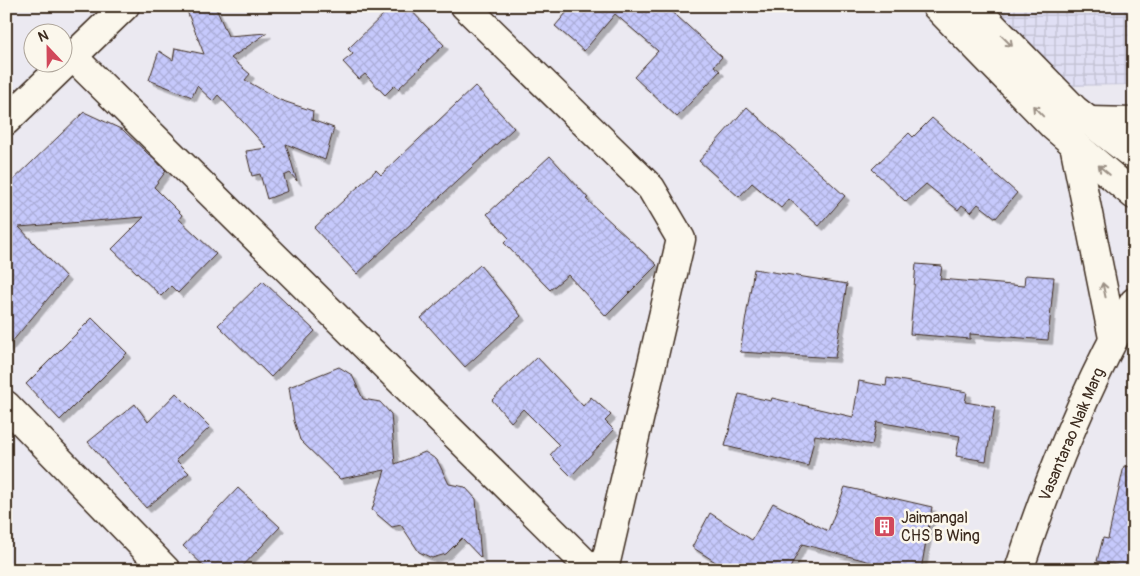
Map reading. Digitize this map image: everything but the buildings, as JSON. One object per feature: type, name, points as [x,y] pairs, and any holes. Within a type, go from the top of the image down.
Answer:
[{"type":"street","points":[[466,6],[651,188],[681,239],[604,570]]},
{"type":"street","points":[[936,6],[1074,144],[1134,196]]},
{"type":"street","points":[[973,6],[1075,110],[1134,156]]},
{"type":"street","points":[[6,121],[73,57],[111,11]]},
{"type":"street","points":[[73,57],[592,570]]},
{"type":"street","points":[[1089,121],[1134,122]]},
{"type":"street","points":[[1074,144],[1113,338]]},
{"type":"street","name":"Vasantarao Naik Marg","points":[[1019,570],[1043,497],[1113,338],[1134,302]]},
{"type":"street","points":[[6,405],[166,570]]},
{"type":"shaded area","points":[[984,6],[1134,6],[1134,85],[1063,86]]},
{"type":"place","name":"Jaimangal CHS B Wing","points":[[885,526]]}]
